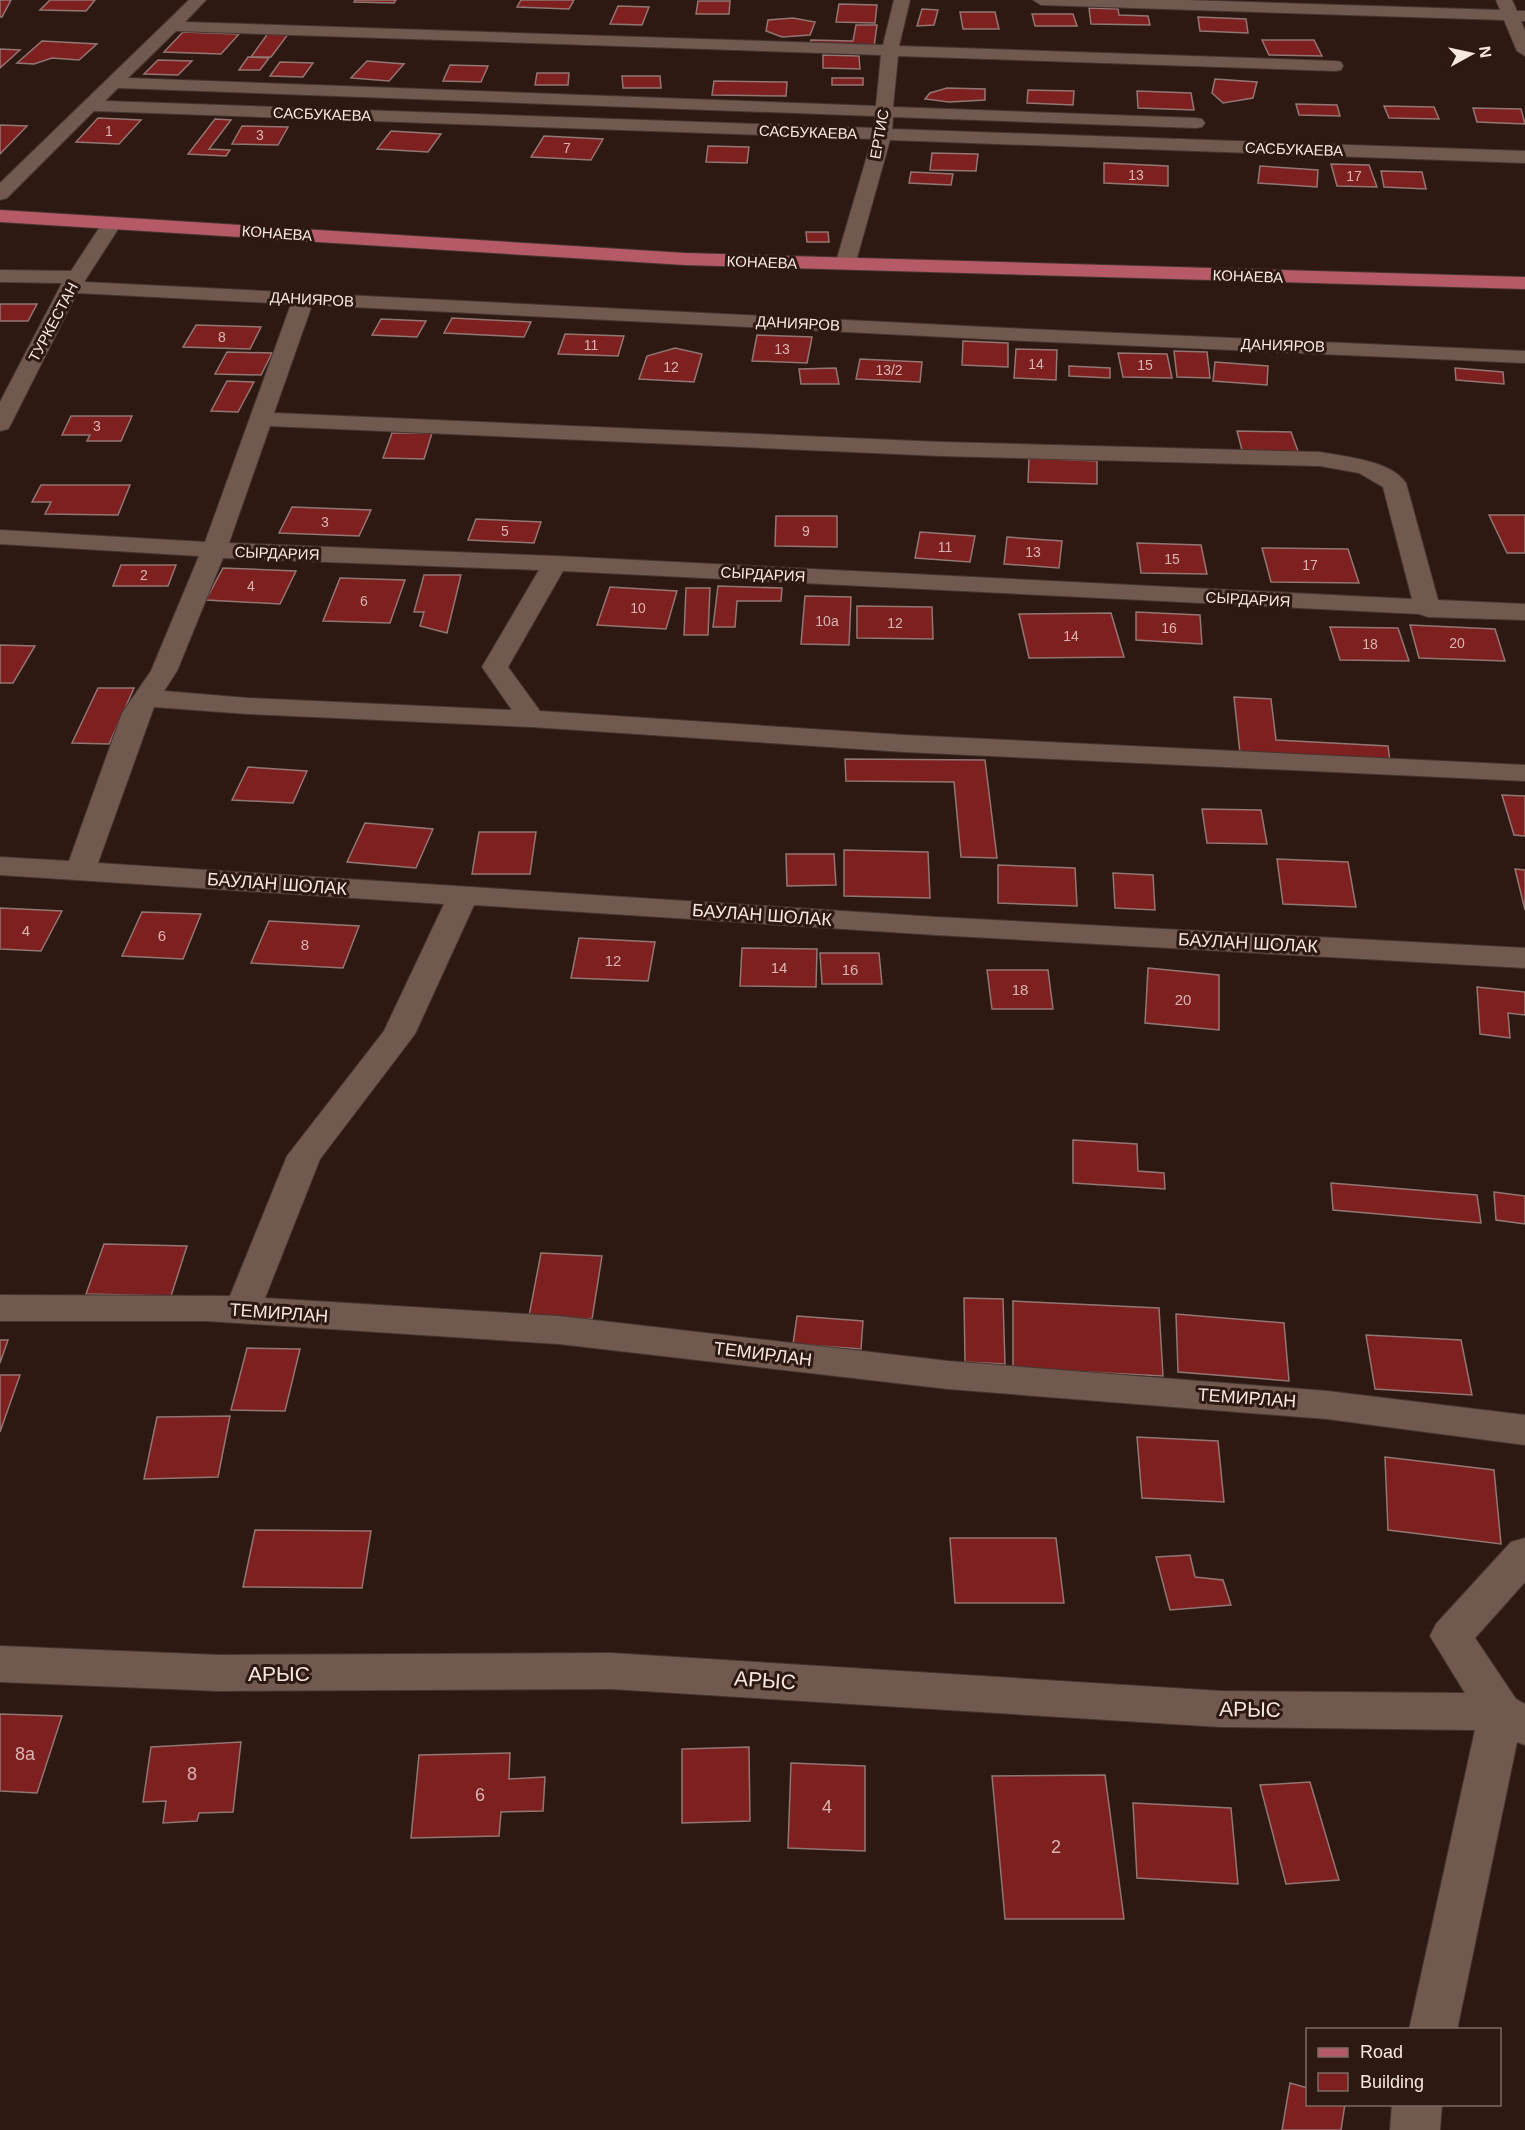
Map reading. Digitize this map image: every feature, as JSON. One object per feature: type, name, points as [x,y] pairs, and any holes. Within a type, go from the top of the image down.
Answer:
[{"type":"main road","name":"КОНАЕВА","points":[[0,216],[686,260],[1525,283]]},
{"type":"street","points":[[0,194],[198,0]]},
{"type":"street","name":"ЕРТИС","points":[[845,265],[882,135],[891,50],[902,0]]},
{"type":"street","points":[[1041,0],[1514,10],[1525,51]]},
{"type":"street","points":[[172,26],[1335,66]]},
{"type":"street","name":"САСБУКАЕВА","points":[[112,83],[1216,123]]},
{"type":"street","name":"САСБУКАЕВА","points":[[91,106],[1525,157]]},
{"type":"street","name":"ТУРКЕСТАН","points":[[0,424],[74,282],[112,223]]},
{"type":"street","name":"ДАНИЯРОВ","points":[[0,276],[304,298],[1005,334],[1525,357]]},
{"type":"street","points":[[80,871],[136,713],[164,671],[214,550],[304,298]]},
{"type":"street","points":[[262,419],[941,448],[1320,459],[1366,467],[1394,483],[1428,609]]},
{"type":"street","name":"СЫРДАРИЯ","points":[[0,537],[214,550],[555,563],[1428,609],[1525,612]]},
{"type":"street","points":[[532,719],[495,667],[555,563]]},
{"type":"street","points":[[146,698],[248,706],[532,719],[871,741],[1525,773]]},
{"type":"street","name":"БАУЛАН ШОЛАК","points":[[0,866],[948,927],[1525,958]]},
{"type":"street","points":[[242,1311],[304,1156],[399,1034],[463,896]]},
{"type":"street","name":"ТЕМИРЛАН","points":[[0,1308],[207,1308],[559,1330],[948,1375],[1327,1405],[1525,1430]]},
{"type":"street","points":[[1433,2028],[1513,1719],[1451,1636],[1525,1554]]},
{"type":"street","name":"АРЫС","points":[[0,1664],[219,1673],[611,1671],[1221,1708],[1513,1719]]},
{"type":"street","points":[[1415,2130],[1417,2106]]},
{"type":"building","points":[[0,0],[11,0],[2,17],[0,17]]},
{"type":"building","points":[[50,0],[95,0],[86,11],[40,10]]},
{"type":"building","points":[[355,0],[396,0],[394,3],[354,2]]},
{"type":"building","points":[[521,0],[574,0],[569,9],[517,7]]},
{"type":"building","points":[[698,1],[730,1],[729,14],[696,14]]},
{"type":"building","points":[[839,4],[877,5],[875,23],[836,22]]},
{"type":"building","points":[[618,6],[649,7],[642,25],[610,24]]},
{"type":"building","points":[[1089,8],[1118,9],[1119,15],[1148,16],[1150,25],[1091,24]]},
{"type":"building","points":[[922,9],[938,10],[934,25],[917,26]]},
{"type":"building","points":[[960,12],[995,12],[999,29],[963,29]]},
{"type":"building","points":[[1032,14],[1073,14],[1077,26],[1035,26]]},
{"type":"building","points":[[1198,17],[1246,19],[1248,33],[1200,31]]},
{"type":"building","points":[[793,18],[815,22],[810,35],[782,37],[766,31],[768,20]]},
{"type":"building","points":[[856,25],[877,25],[874,47],[810,45],[811,40],[853,41]]},
{"type":"building","points":[[183,32],[239,34],[221,54],[164,52]]},
{"type":"building","points":[[269,32],[289,33],[271,57],[251,57]]},
{"type":"building","points":[[1262,40],[1314,40],[1322,56],[1269,55]]},
{"type":"building","points":[[42,41],[97,44],[79,60],[52,58],[34,64],[17,63]]},
{"type":"building","points":[[0,49],[20,50],[0,68]]},
{"type":"building","points":[[823,55],[859,56],[860,69],[823,68]]},
{"type":"building","points":[[248,57],[269,58],[260,70],[239,70]]},
{"type":"building","points":[[158,60],[192,61],[178,75],[144,74]]},
{"type":"building","points":[[367,61],[404,64],[389,81],[351,78]]},
{"type":"building","points":[[280,62],[313,63],[303,77],[270,76]]},
{"type":"building","points":[[450,65],[488,66],[481,82],[443,81]]},
{"type":"building","points":[[537,73],[569,73],[568,85],[535,85]]},
{"type":"building","points":[[622,76],[660,76],[661,88],[623,88]]},
{"type":"building","points":[[832,78],[863,78],[863,85],[832,85]]},
{"type":"building","points":[[1215,79],[1257,82],[1253,98],[1223,103],[1212,93]]},
{"type":"building","points":[[714,81],[787,82],[786,96],[712,95]]},
{"type":"building","points":[[947,88],[985,89],[985,100],[949,102],[925,99],[930,93]]},
{"type":"building","points":[[1028,90],[1074,91],[1073,105],[1027,103]]},
{"type":"building","points":[[1137,91],[1191,93],[1194,110],[1138,108]]},
{"type":"building","points":[[1296,104],[1337,105],[1340,116],[1299,115]]},
{"type":"building","points":[[1384,106],[1434,107],[1439,119],[1389,118]]},
{"type":"building","points":[[1473,108],[1521,109],[1525,124],[1477,122]]},
{"type":"building","points":[[98,118],[141,120],[119,144],[76,142]]},
{"type":"building","points":[[215,119],[231,120],[209,149],[230,150],[226,156],[188,154]]},
{"type":"building","points":[[0,125],[27,126],[0,154]]},
{"type":"building","points":[[242,126],[288,127],[278,145],[232,144]]},
{"type":"building","points":[[391,131],[441,134],[428,152],[377,149]]},
{"type":"building","points":[[544,136],[603,139],[591,160],[531,157]]},
{"type":"building","points":[[708,146],[749,147],[747,163],[706,162]]},
{"type":"building","points":[[932,153],[978,154],[976,171],[930,170]]},
{"type":"building","points":[[1104,163],[1168,166],[1168,186],[1104,183]]},
{"type":"building","points":[[1331,164],[1369,165],[1377,187],[1337,186]]},
{"type":"building","points":[[1260,166],[1318,170],[1317,187],[1258,183]]},
{"type":"building","points":[[1381,171],[1422,172],[1426,189],[1384,187]]},
{"type":"building","points":[[911,172],[953,174],[951,185],[909,183]]},
{"type":"building","points":[[806,232],[828,232],[829,242],[807,242]]},
{"type":"building","points":[[0,304],[37,304],[28,321],[0,321]]},
{"type":"building","points":[[452,318],[531,322],[524,337],[444,333]]},
{"type":"building","points":[[381,319],[426,321],[417,337],[372,335]]},
{"type":"building","points":[[196,325],[261,327],[250,349],[183,347]]},
{"type":"building","points":[[565,334],[624,336],[618,356],[558,354]]},
{"type":"building","points":[[757,335],[812,337],[807,363],[752,361]]},
{"type":"building","points":[[963,341],[1008,343],[1008,367],[962,365]]},
{"type":"building","points":[[675,348],[702,354],[694,382],[639,379],[647,356]]},
{"type":"building","points":[[1016,349],[1057,350],[1056,380],[1014,378]]},
{"type":"building","points":[[1174,351],[1207,352],[1210,378],[1177,377]]},
{"type":"building","points":[[227,352],[272,353],[261,375],[215,374]]},
{"type":"building","points":[[1118,353],[1167,354],[1172,378],[1123,377]]},
{"type":"building","points":[[860,359],[922,362],[920,382],[856,379]]},
{"type":"building","points":[[1215,362],[1268,366],[1267,385],[1213,381]]},
{"type":"building","points":[[1069,366],[1110,368],[1110,378],[1069,376]]},
{"type":"building","points":[[836,368],[839,384],[801,384],[799,369]]},
{"type":"building","points":[[1455,368],[1503,372],[1504,384],[1456,380]]},
{"type":"building","points":[[227,381],[254,382],[238,412],[211,411]]},
{"type":"building","points":[[71,416],[132,416],[121,441],[87,441],[90,435],[62,435]]},
{"type":"building","points":[[1237,431],[1291,432],[1299,454],[1243,454]]},
{"type":"building","points":[[392,433],[432,433],[424,459],[383,458]]},
{"type":"building","points":[[1029,458],[1097,461],[1097,484],[1028,482]]},
{"type":"building","points":[[41,485],[130,485],[118,515],[45,514],[51,502],[32,502]]},
{"type":"building","points":[[292,507],[371,510],[359,536],[279,533]]},
{"type":"building","points":[[1489,515],[1525,515],[1525,553],[1507,553]]},
{"type":"building","points":[[776,516],[837,516],[837,547],[775,546]]},
{"type":"building","points":[[476,519],[541,522],[534,543],[468,540]]},
{"type":"building","points":[[920,532],[975,536],[970,562],[915,558]]},
{"type":"building","points":[[1007,537],[1062,541],[1059,568],[1004,564]]},
{"type":"building","points":[[1137,543],[1201,545],[1207,574],[1141,573]]},
{"type":"building","points":[[1262,548],[1348,549],[1359,583],[1271,582]]},
{"type":"building","points":[[121,565],[176,565],[168,586],[113,586]]},
{"type":"building","points":[[223,568],[296,571],[280,604],[206,600]]},
{"type":"building","points":[[424,575],[461,575],[447,633],[420,626],[424,612],[414,612]]},
{"type":"building","points":[[340,578],[405,580],[390,623],[323,621]]},
{"type":"building","points":[[718,586],[782,588],[781,601],[737,601],[735,627],[713,627]]},
{"type":"building","points":[[610,587],[677,591],[666,629],[597,625]]},
{"type":"building","points":[[686,588],[710,588],[708,635],[684,635]]},
{"type":"building","points":[[805,596],[851,597],[849,645],[801,644]]},
{"type":"building","points":[[857,606],[932,607],[933,639],[857,638]]},
{"type":"building","points":[[1136,612],[1200,615],[1202,644],[1136,640]]},
{"type":"building","points":[[1111,613],[1124,657],[1029,658],[1019,614]]},
{"type":"building","points":[[1410,625],[1495,629],[1505,661],[1419,658]]},
{"type":"building","points":[[1330,627],[1398,628],[1409,661],[1340,660]]},
{"type":"building","points":[[0,645],[35,646],[13,683],[0,683]]},
{"type":"building","points":[[98,688],[134,688],[109,744],[72,743]]},
{"type":"building","points":[[1234,697],[1271,699],[1276,740],[1388,746],[1390,761],[1240,753]]},
{"type":"building","points":[[845,759],[985,760],[997,858],[961,857],[954,782],[846,781]]},
{"type":"building","points":[[248,767],[307,771],[293,803],[232,800]]},
{"type":"building","points":[[1502,795],[1525,796],[1525,836],[1514,835]]},
{"type":"building","points":[[1202,809],[1261,810],[1267,844],[1207,843]]},
{"type":"building","points":[[365,823],[433,829],[416,868],[347,862]]},
{"type":"building","points":[[479,832],[536,832],[530,874],[472,874]]},
{"type":"building","points":[[844,850],[928,852],[930,898],[844,896]]},
{"type":"building","points":[[786,854],[834,854],[836,885],[787,886]]},
{"type":"building","points":[[1277,859],[1348,862],[1356,907],[1283,904]]},
{"type":"building","points":[[998,865],[1075,868],[1077,906],[998,903]]},
{"type":"building","points":[[1515,869],[1525,870],[1525,910]]},
{"type":"building","points":[[1113,873],[1153,875],[1155,910],[1115,908]]},
{"type":"building","points":[[0,908],[62,911],[41,951],[0,949]]},
{"type":"building","points":[[142,912],[201,914],[183,959],[122,956]]},
{"type":"building","points":[[269,921],[359,926],[343,968],[251,963]]},
{"type":"building","points":[[579,938],[655,942],[648,981],[571,978]]},
{"type":"building","points":[[742,948],[817,949],[816,987],[740,986]]},
{"type":"building","points":[[820,953],[879,953],[882,984],[822,984]]},
{"type":"building","points":[[1148,968],[1219,975],[1219,1030],[1145,1023]]},
{"type":"building","points":[[987,970],[1048,970],[1053,1009],[992,1009]]},
{"type":"building","points":[[1477,987],[1525,992],[1525,1015],[1508,1013],[1510,1038],[1480,1034]]},
{"type":"building","points":[[1073,1140],[1137,1144],[1138,1171],[1164,1173],[1165,1189],[1073,1183]]},
{"type":"building","points":[[1331,1183],[1477,1195],[1481,1223],[1333,1210]]},
{"type":"building","points":[[1494,1192],[1525,1196],[1525,1224],[1496,1220]]},
{"type":"building","points":[[104,1244],[187,1246],[171,1296],[86,1294]]},
{"type":"building","points":[[541,1253],[602,1256],[592,1319],[529,1316]]},
{"type":"building","points":[[964,1298],[1003,1299],[1005,1364],[965,1362]]},
{"type":"building","points":[[1013,1301],[1159,1308],[1163,1376],[1013,1368]]},
{"type":"building","points":[[1176,1314],[1284,1323],[1289,1381],[1178,1372]]},
{"type":"building","points":[[797,1316],[863,1321],[861,1349],[793,1344]]},
{"type":"building","points":[[1366,1335],[1461,1340],[1472,1395],[1375,1389]]},
{"type":"building","points":[[0,1340],[8,1340],[0,1363]]},
{"type":"building","points":[[247,1348],[300,1349],[285,1411],[231,1410]]},
{"type":"building","points":[[0,1375],[20,1375],[0,1432]]},
{"type":"building","points":[[230,1416],[218,1477],[144,1479],[157,1417]]},
{"type":"building","points":[[1137,1437],[1218,1441],[1224,1502],[1142,1498]]},
{"type":"building","points":[[1385,1457],[1494,1470],[1501,1544],[1388,1530]]},
{"type":"building","points":[[255,1530],[371,1531],[362,1588],[243,1587]]},
{"type":"building","points":[[950,1538],[1056,1538],[1064,1603],[955,1603]]},
{"type":"building","points":[[1190,1555],[1195,1577],[1223,1580],[1231,1605],[1170,1610],[1156,1557]]},
{"type":"building","points":[[0,1714],[62,1716],[37,1793],[0,1791]]},
{"type":"building","points":[[241,1742],[233,1812],[199,1813],[197,1821],[163,1823],[166,1801],[143,1802],[151,1747]]},
{"type":"building","points":[[749,1747],[750,1821],[682,1823],[682,1749]]},
{"type":"building","points":[[510,1753],[509,1779],[545,1777],[543,1811],[501,1812],[499,1836],[411,1838],[419,1755]]},
{"type":"building","points":[[791,1763],[865,1766],[865,1851],[788,1848]]},
{"type":"building","points":[[1105,1775],[1124,1919],[1005,1919],[992,1776]]},
{"type":"building","points":[[1310,1782],[1339,1880],[1286,1884],[1260,1785]]},
{"type":"building","points":[[1133,1803],[1231,1808],[1238,1884],[1137,1878]]},
{"type":"building","points":[[1290,2083],[1306,2087],[1306,2106],[1345,2106],[1341,2130],[1282,2130]]}]
